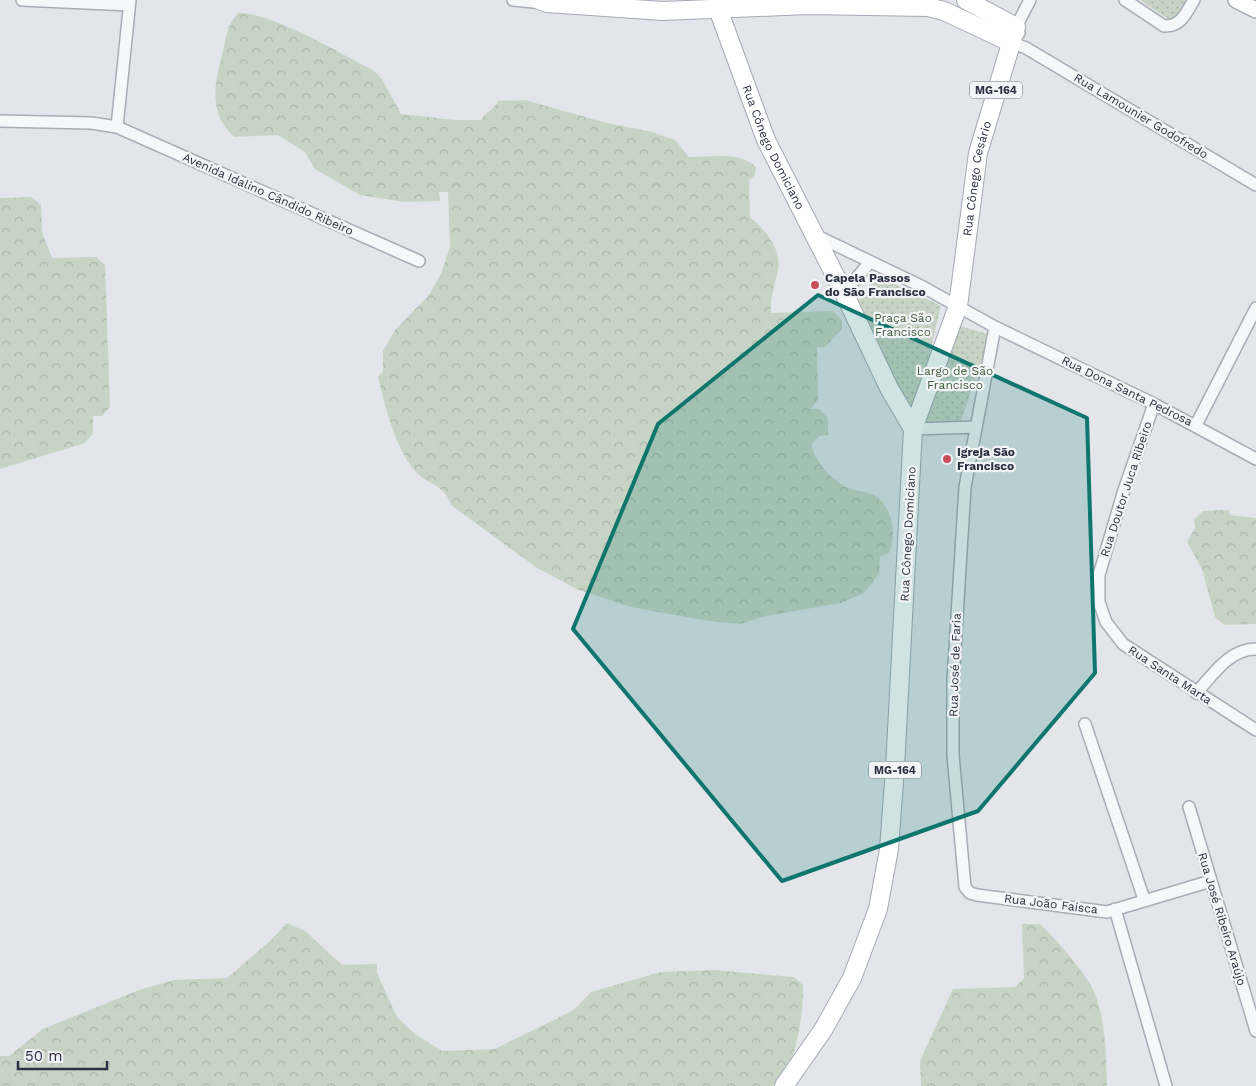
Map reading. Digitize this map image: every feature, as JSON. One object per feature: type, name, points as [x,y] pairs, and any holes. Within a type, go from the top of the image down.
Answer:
[{"type":"main road","points":[[966,0],[1017,39]]},
{"type":"main road","points":[[543,2],[663,10],[718,3],[928,4],[1017,39]]},
{"type":"main road","name":"Rua Cônego Domiciano","points":[[718,3],[754,111],[766,140],[889,388],[913,429],[890,849],[878,909],[852,978],[823,1030],[784,1086]]},
{"type":"main road","name":"Rua Cônego Cesário","points":[[958,306],[978,153],[1017,39]]},
{"type":"main road","name":"MG-164","points":[[913,429],[958,306]]},
{"type":"street","points":[[22,0],[130,2],[117,127]]},
{"type":"street","points":[[513,0],[543,2]]},
{"type":"street","name":"Rua Cônego Cesário","points":[[1017,39],[1030,0]]},
{"type":"street","points":[[1125,0],[1164,26],[1170,26],[1180,22],[1194,0]]},
{"type":"street","points":[[1236,0],[1256,10]]},
{"type":"street","name":"Rua Lamounier Godofredo","points":[[1017,39],[1256,185]]},
{"type":"street","name":"Avenida Idalino Cândido Ribeiro","points":[[0,121],[92,123],[117,127],[419,261]]},
{"type":"street","points":[[811,233],[958,306],[995,327],[976,427],[913,429]]},
{"type":"street","points":[[844,294],[870,262]]},
{"type":"street","points":[[1196,425],[1240,335],[1254,314]]},
{"type":"street","name":"Rua Dona Santa Pedrosa","points":[[995,327],[1196,425],[1256,459]]},
{"type":"street","name":"Rua Doutor Juca Ribeiro","points":[[1099,575],[1124,490],[1154,404]]},
{"type":"street","name":"Rua José de Faria","points":[[976,427],[964,487],[953,681],[953,737],[965,887],[970,893],[977,895]]},
{"type":"street","name":"Rua Santa Marta","points":[[1099,575],[1099,602],[1106,622],[1123,644],[1196,693],[1256,730]]},
{"type":"street","points":[[1196,693],[1233,653],[1247,649],[1256,649]]},
{"type":"street","points":[[1085,724],[1144,899]]},
{"type":"street","name":"Rua José Ribeiro Araújo","points":[[1189,807],[1256,1030]]},
{"type":"street","name":"Rua João Faísca","points":[[977,895],[1107,912],[1144,899],[1211,881]]},
{"type":"street","points":[[1115,909],[1166,1086]]},
{"type":"highlighted area","points":[[818,295],[1087,418],[1095,673],[978,811],[782,881],[573,629],[658,424]]},
{"type":"green space","points":[[1140,0],[1186,0],[1177,17],[1170,20]]},
{"type":"green space","points":[[238,13],[269,19],[287,26],[373,70],[382,79],[401,114],[455,120],[481,120],[498,101],[525,100],[603,122],[652,132],[675,140],[689,157],[733,157],[749,162],[756,167],[755,175],[749,181],[750,217],[771,240],[779,262],[771,313],[833,311],[842,320],[842,329],[825,347],[817,347],[818,400],[810,409],[819,409],[828,418],[828,435],[819,436],[811,445],[821,465],[830,475],[848,488],[877,497],[887,508],[890,516],[893,539],[889,553],[880,557],[879,574],[864,593],[841,603],[766,616],[740,624],[708,621],[631,607],[579,590],[537,568],[451,505],[440,489],[420,476],[408,462],[392,426],[378,377],[383,371],[383,351],[395,330],[429,295],[441,274],[450,247],[448,192],[439,192],[440,201],[404,202],[360,195],[315,169],[305,152],[278,135],[234,137],[225,127],[220,117],[215,96],[226,35]]},
{"type":"green space","points":[[32,197],[41,205],[42,232],[52,258],[96,257],[105,265],[110,407],[102,416],[93,416],[93,434],[85,443],[0,469],[0,198]]},
{"type":"green space","name":"Praça São Francisco","points":[[878,276],[941,306],[914,417],[902,408],[856,302]]},
{"type":"green space","name":"Largo de São Francisco","points":[[953,324],[991,335],[960,423],[917,424]]},
{"type":"green space","points":[[1229,510],[1230,515],[1256,518],[1256,624],[1224,625],[1215,617],[1202,569],[1187,542],[1195,528],[1194,520],[1203,511]]},
{"type":"green space","points":[[287,923],[305,931],[342,965],[377,964],[377,973],[397,1017],[415,1034],[442,1051],[495,1049],[574,1010],[591,992],[661,972],[714,970],[794,977],[803,985],[802,1009],[794,1053],[783,1078],[776,1086],[0,1086],[0,1056],[9,1056],[43,1029],[139,990],[174,980],[227,978],[270,941]]},
{"type":"green space","points":[[1022,924],[1040,924],[1070,957],[1091,986],[1099,1005],[1103,1028],[1107,1086],[921,1086],[920,1061],[953,989],[1015,987],[1024,978]]},
{"type":"place","name":"Capela Passos do São Francisco","points":[[815,285]]},
{"type":"place","name":"Igreja São Francisco","points":[[947,459]]}]
